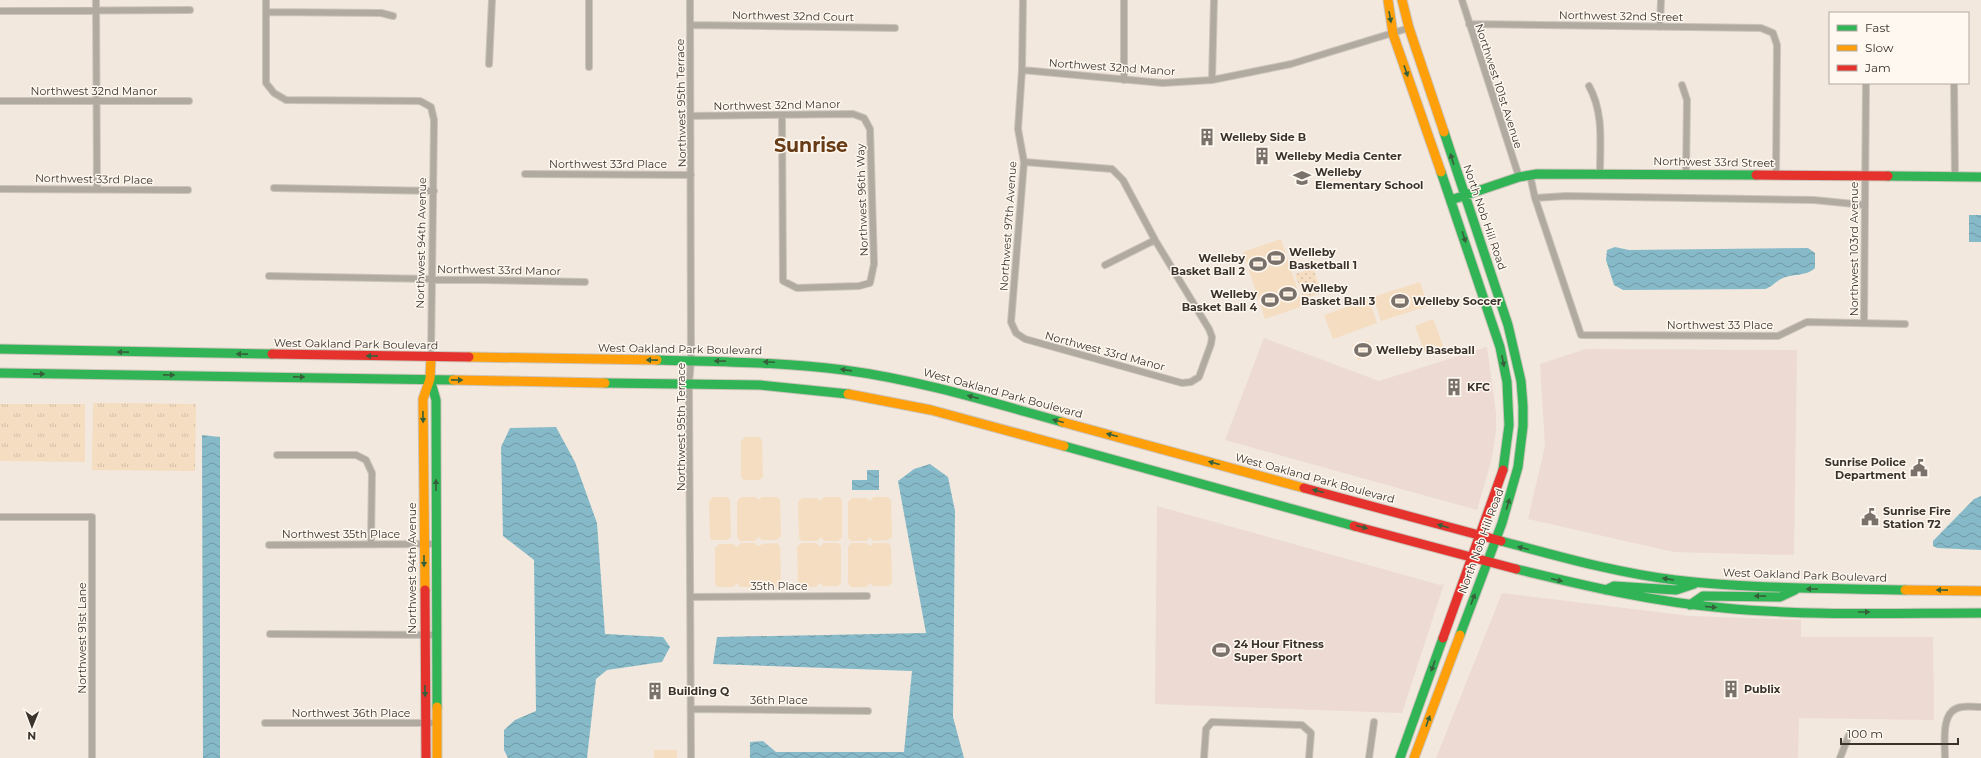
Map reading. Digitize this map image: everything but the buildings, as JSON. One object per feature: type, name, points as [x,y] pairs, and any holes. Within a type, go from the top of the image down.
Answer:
[{"type":"main road","name":"North Nob Hill Road","points":[[1388,0],[1393,34],[1500,347],[1509,404],[1509,425],[1504,466],[1473,558],[1400,758]]},
{"type":"main road","name":"North Nob Hill Road","points":[[1402,0],[1409,28],[1508,325],[1521,381],[1523,426],[1518,467],[1502,523],[1486,561],[1414,758]]},
{"type":"main road","name":"Northwest 33rd Street","points":[[1451,200],[1530,175],[1600,173],[1981,177]]},
{"type":"main road","name":"West Oakland Park Boulevard","points":[[0,349],[691,361],[818,366],[908,380],[1480,536],[1601,567],[1698,583],[1797,589],[1981,591]]},
{"type":"main road","name":"Northwest 94th Avenue","points":[[426,758],[423,398],[430,379],[431,357]]},
{"type":"main road","points":[[0,372],[689,384],[801,387],[845,392],[913,405],[1473,558],[1604,591],[1690,605],[1791,611],[1981,613]]},
{"type":"main road","name":"Northwest 94th Avenue","points":[[430,379],[436,400],[437,758]]},
{"type":"main road","points":[[1604,591],[1614,586],[1676,590],[1698,583]]},
{"type":"main road","points":[[1690,605],[1703,596],[1780,597],[1797,589]]},
{"type":"street","points":[[96,0],[98,101],[97,189]]},
{"type":"street","points":[[266,0],[266,12],[380,12],[393,16]]},
{"type":"street","points":[[489,64],[492,0]]},
{"type":"street","points":[[589,0],[589,67]]},
{"type":"street","name":"Northwest 95th Terrace","points":[[690,0],[691,361],[689,384],[691,758]]},
{"type":"street","name":"Northwest 97th Avenue","points":[[1016,333],[1011,322],[1024,162],[1018,129],[1022,70],[1023,0]]},
{"type":"street","points":[[1124,0],[1124,80]]},
{"type":"street","points":[[1212,80],[1214,0]]},
{"type":"street","name":"Northwest 101st Avenue","points":[[1462,0],[1519,178]]},
{"type":"street","points":[[1660,27],[1661,0]]},
{"type":"street","points":[[0,11],[96,12],[190,10]]},
{"type":"street","name":"Northwest 94th Avenue","points":[[266,12],[266,83],[274,93],[286,100],[420,101],[431,107],[434,120],[431,357]]},
{"type":"street","name":"Northwest 32nd Street","points":[[1469,24],[1761,28],[1773,33],[1777,45],[1776,175]]},
{"type":"street","name":"Northwest 32nd Court","points":[[690,25],[895,28]]},
{"type":"street","name":"Northwest 32nd Manor","points":[[1022,70],[1163,83],[1212,80],[1291,64],[1409,28]]},
{"type":"street","name":"Northwest 103rd Avenue","points":[[1864,323],[1864,175],[1866,84]]},
{"type":"street","points":[[1954,84],[1955,176]]},
{"type":"street","points":[[1682,85],[1687,100],[1686,174]]},
{"type":"street","points":[[1589,86],[1595,98],[1600,115],[1600,173]]},
{"type":"street","name":"Northwest 32nd Manor","points":[[0,101],[189,101]]},
{"type":"street","name":"Northwest 32nd Manor","points":[[690,116],[853,114],[864,118]]},
{"type":"street","name":"Northwest 96th Way","points":[[782,115],[783,281],[797,288],[859,286],[870,283],[874,264],[870,129],[864,118]]},
{"type":"street","points":[[1024,162],[1112,169],[1123,180],[1155,240],[1105,265]]},
{"type":"street","name":"Northwest 33rd Place","points":[[525,174],[691,175]]},
{"type":"street","points":[[1530,175],[1535,198],[1574,196],[1814,200],[1864,206]]},
{"type":"street","points":[[274,188],[434,191]]},
{"type":"street","name":"Northwest 33rd Place","points":[[0,189],[188,190]]},
{"type":"street","name":"Northwest 33 Place","points":[[1535,198],[1581,335],[1778,336],[1807,322],[1905,324]]},
{"type":"street","name":"Northwest 33rd Manor","points":[[1016,333],[1025,339],[1182,383],[1191,382],[1199,377],[1212,344],[1212,338],[1209,329],[1155,240]]},
{"type":"street","name":"Northwest 33rd Manor","points":[[269,276],[585,282]]},
{"type":"street","points":[[277,455],[356,455],[366,460],[372,473],[371,543]]},
{"type":"street","name":"Northwest 91st Lane","points":[[0,517],[92,517],[92,758]]},
{"type":"street","name":"Northwest 35th Place","points":[[269,545],[371,543],[436,544]]},
{"type":"street","name":"35th Place","points":[[691,597],[867,596]]},
{"type":"street","points":[[270,634],[437,635]]},
{"type":"street","points":[[1945,758],[1947,718],[1952,712],[1961,707],[1981,707]]},
{"type":"street","name":"36th Place","points":[[691,710],[868,711]]},
{"type":"street","points":[[1204,758],[1206,729],[1212,722],[1302,725],[1311,733],[1309,758]]},
{"type":"street","points":[[1369,758],[1374,722]]},
{"type":"street","name":"Northwest 36th Place","points":[[265,723],[436,723]]},
{"type":"street","points":[[1840,758],[1849,735]]},
{"type":"shaded area","points":[[1264,338],[1379,381],[1487,347],[1496,413],[1496,430],[1492,458],[1477,510],[1225,440]]},
{"type":"shaded area","points":[[1586,349],[1797,350],[1794,555],[1674,552],[1528,519],[1545,446],[1540,364]]},
{"type":"shaded area","points":[[1157,506],[1440,585],[1444,584],[1402,713],[1155,704]]},
{"type":"shaded area","points":[[1502,593],[1690,616],[1801,620],[1801,637],[1933,637],[1934,720],[1799,718],[1798,758],[1436,758]]},
{"type":"green space","points":[[1281,239],[1303,306],[1265,319],[1243,252]]},
{"type":"green space","points":[[1313,268],[1321,293],[1304,299],[1295,274]]},
{"type":"green space","name":"Welleby Soccer","points":[[1420,282],[1428,306],[1381,321],[1373,297]]},
{"type":"green space","points":[[1369,299],[1377,323],[1333,339],[1324,315]]},
{"type":"green space","name":"Welleby Soccer","points":[[1433,319],[1444,348],[1426,355],[1415,326]]},
{"type":"green space","name":"Welleby Baseball","points":[[1369,340],[1372,356],[1358,360],[1352,345]]},
{"type":"green space","points":[[93,403],[196,404],[195,471],[92,470]]},
{"type":"green space","points":[[0,404],[85,404],[85,462],[0,461]]},
{"type":"green space","points":[[745,437],[759,437],[762,440],[763,477],[759,480],[744,480],[741,477],[741,441]]},
{"type":"green space","points":[[713,497],[727,497],[730,500],[731,537],[727,540],[712,540],[710,537],[709,501]]},
{"type":"green space","points":[[741,497],[755,497],[759,500],[762,497],[777,497],[780,500],[781,536],[777,540],[762,540],[759,537],[755,541],[740,541],[737,537],[737,501]]},
{"type":"green space","points":[[824,497],[839,497],[842,500],[842,537],[839,541],[824,541],[821,537],[817,541],[802,541],[799,538],[798,502],[802,498],[817,498],[821,501]]},
{"type":"green space","points":[[874,497],[888,497],[891,500],[892,537],[888,540],[873,541],[870,537],[866,541],[851,541],[848,538],[848,502],[852,498],[866,498],[870,501]]},
{"type":"green space","points":[[741,543],[755,543],[758,546],[777,543],[780,547],[781,583],[777,587],[762,587],[759,583],[755,587],[740,587],[737,583],[733,587],[718,587],[715,584],[715,548],[719,544],[733,544],[737,547]]},
{"type":"green space","points":[[801,543],[816,543],[820,547],[823,543],[838,543],[841,546],[841,583],[838,586],[823,586],[820,583],[816,587],[801,587],[798,583],[797,547]]},
{"type":"green space","points":[[851,543],[866,543],[870,546],[873,543],[888,543],[891,546],[892,583],[888,586],[873,586],[870,583],[866,587],[851,587],[848,583],[848,547]]},
{"type":"green space","points":[[654,750],[677,750],[677,758],[654,758]]},
{"type":"water","points":[[1969,215],[1981,215],[1981,242],[1969,242]]},
{"type":"water","points":[[1615,247],[1629,250],[1808,248],[1815,253],[1815,268],[1807,273],[1785,277],[1765,289],[1623,290],[1614,285],[1606,260],[1607,250]]},
{"type":"water","points":[[556,427],[575,462],[597,523],[605,634],[663,637],[670,647],[662,662],[607,670],[596,679],[587,758],[508,758],[504,750],[504,730],[515,720],[536,711],[534,560],[503,536],[501,447],[510,428]]},
{"type":"water","points":[[202,435],[220,437],[220,758],[203,758]]},
{"type":"water","points":[[930,464],[948,477],[955,511],[953,717],[964,758],[750,758],[750,742],[763,741],[776,752],[904,752],[912,671],[713,664],[717,637],[926,633],[898,481],[914,469]]},
{"type":"water","points":[[867,470],[879,470],[879,490],[852,490],[852,480],[867,480]]},
{"type":"water","points":[[1981,496],[1981,550],[1937,548],[1933,546],[1933,541],[1974,499]]},
{"type":"traffic: fast","points":[[1444,132],[1508,325],[1521,381],[1523,406],[1523,426],[1518,467],[1502,523],[1460,635]]},
{"type":"traffic: fast","points":[[1441,172],[1500,347],[1507,382],[1509,425],[1503,470]]},
{"type":"traffic: fast","points":[[1451,200],[1519,177],[1537,174],[1756,175]]},
{"type":"traffic: fast","points":[[1888,176],[1981,177]]},
{"type":"traffic: fast","points":[[0,349],[272,354]]},
{"type":"traffic: fast","points":[[657,360],[821,367],[872,374],[981,399],[1062,422]]},
{"type":"traffic: fast","points":[[0,373],[453,380]]},
{"type":"traffic: fast","points":[[430,379],[436,400],[437,707]]},
{"type":"traffic: fast","points":[[605,383],[760,385],[848,394]]},
{"type":"traffic: fast","points":[[1064,446],[1354,526]]},
{"type":"traffic: fast","points":[[1501,541],[1609,569],[1675,580],[1761,587],[1905,590]]},
{"type":"traffic: fast","points":[[1516,569],[1646,598],[1724,608],[1756,611],[1820,613],[1981,613]]},
{"type":"traffic: fast","points":[[1606,590],[1614,586],[1676,590],[1694,584]]},
{"type":"traffic: fast","points":[[1690,605],[1703,596],[1780,597],[1795,590]]},
{"type":"traffic: fast","points":[[1400,758],[1443,638]]},
{"type":"traffic: slow","points":[[1388,0],[1393,34],[1441,172]]},
{"type":"traffic: slow","points":[[1402,0],[1409,28],[1444,132]]},
{"type":"traffic: slow","points":[[425,590],[423,399],[430,379],[431,357]]},
{"type":"traffic: slow","points":[[469,357],[657,360]]},
{"type":"traffic: slow","points":[[453,380],[605,383]]},
{"type":"traffic: slow","points":[[848,394],[931,410],[1064,446]]},
{"type":"traffic: slow","points":[[1062,422],[1304,488]]},
{"type":"traffic: slow","points":[[1905,590],[1981,591]]},
{"type":"traffic: slow","points":[[1414,758],[1460,635]]},
{"type":"traffic: slow","points":[[437,707],[437,758]]},
{"type":"traffic: jam","points":[[1756,175],[1888,176]]},
{"type":"traffic: jam","points":[[272,354],[469,357]]},
{"type":"traffic: jam","points":[[1443,638],[1503,470]]},
{"type":"traffic: jam","points":[[1304,488],[1501,541]]},
{"type":"traffic: jam","points":[[1354,526],[1516,569]]},
{"type":"traffic: jam","points":[[425,590],[426,758]]},
{"type":"place","name":"Welleby Side B","points":[[1207,137]]},
{"type":"place","name":"Welleby Media Center","points":[[1262,156]]},
{"type":"place","name":"Welleby Elementary School","points":[[1302,178]]},
{"type":"place","name":"Welleby Basketball 1","points":[[1276,258]]},
{"type":"place","name":"Welleby Basket Ball 2","points":[[1258,264]]},
{"type":"place","name":"Welleby Basket Ball 3","points":[[1288,294]]},
{"type":"place","name":"Welleby Basket Ball 4","points":[[1270,300]]},
{"type":"place","name":"Welleby Soccer","points":[[1400,301]]},
{"type":"place","name":"Welleby Baseball","points":[[1363,350]]},
{"type":"place","name":"KFC","points":[[1454,387]]},
{"type":"place","name":"Sunrise Police Department","points":[[1919,468]]},
{"type":"place","name":"Sunrise Fire Station 72","points":[[1870,517]]},
{"type":"place","name":"24 Hour Fitness Super Sport","points":[[1221,650]]},
{"type":"place","name":"Publix","points":[[1731,689]]},
{"type":"place","name":"Building Q","points":[[655,691]]},
{"type":"district","name":"Sunrise","points":[[811,145]]}]
